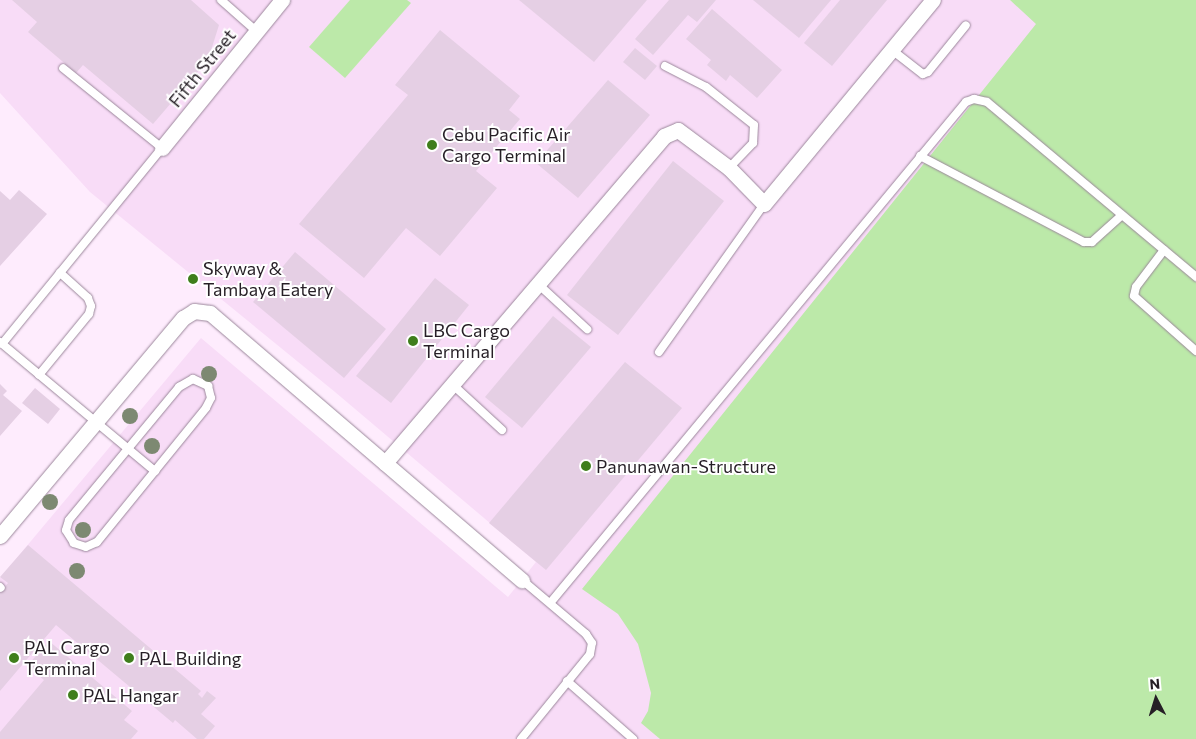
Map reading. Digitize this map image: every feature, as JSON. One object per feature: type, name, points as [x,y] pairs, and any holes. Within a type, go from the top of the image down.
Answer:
[{"type":"street","name":"Fifth Street","points":[[157,154],[282,0]]},
{"type":"street","points":[[386,463],[664,136],[678,130],[729,168],[764,204],[933,0]]},
{"type":"street","points":[[0,536],[182,318],[194,311],[210,314],[522,580]]},
{"type":"lane","points":[[220,0],[256,31]]},
{"type":"lane","points":[[892,50],[923,74],[928,72],[966,25]]},
{"type":"lane","points":[[665,66],[706,87],[754,125],[753,143],[729,168]]},
{"type":"lane","points":[[63,68],[157,154],[1,343],[155,471]]},
{"type":"lane","points":[[551,602],[957,109],[966,102],[980,99],[1196,278]]},
{"type":"lane","points":[[920,156],[1084,242],[1092,242],[1122,215]]},
{"type":"lane","points":[[659,352],[764,204]]},
{"type":"lane","points":[[1164,250],[1136,287],[1134,296],[1196,351]]},
{"type":"lane","points":[[39,375],[89,314],[91,306],[88,298],[60,273]]},
{"type":"lane","points":[[538,284],[588,329]]},
{"type":"lane","points":[[193,379],[204,382],[210,392],[210,403],[155,471],[97,542],[86,546],[74,543],[66,530],[69,520],[127,448],[183,383],[193,379]]},
{"type":"lane","points":[[452,384],[502,430]]},
{"type":"lane","points":[[521,739],[590,654],[592,643],[551,602],[522,580]]},
{"type":"lane","points":[[568,681],[634,739]]},
{"type":"shaded area","points":[[0,0],[1010,0],[1019,8],[1026,0],[1196,0],[1196,739],[0,739],[0,578],[201,338],[508,597],[536,562],[335,392],[90,192],[0,93]]},
{"type":"green space","points":[[350,0],[407,0],[411,3],[345,78],[309,47]]},
{"type":"green space","points":[[1010,0],[1196,0],[1196,739],[660,739],[641,723],[648,711],[651,693],[638,644],[618,614],[582,589],[1036,24]]},
{"type":"building","points":[[12,0],[191,0],[219,25],[208,60],[153,124],[83,65],[76,73],[28,32],[37,22]]},
{"type":"building","points":[[519,0],[647,0],[594,62]]},
{"type":"building","points":[[669,0],[716,0],[697,22],[688,15],[653,55],[635,39]]},
{"type":"building","points":[[753,0],[831,0],[799,38]]},
{"type":"building","points":[[840,0],[887,0],[832,66],[804,43]]},
{"type":"building","points":[[712,9],[782,70],[757,98],[730,75],[726,81],[707,65],[711,60],[686,39]]},
{"type":"building","name":"Cebu Pacific Air Cargo Terminal","points":[[440,30],[520,96],[509,110],[520,119],[476,171],[497,188],[440,256],[406,228],[364,278],[299,224],[408,95],[395,85]]},
{"type":"building","points":[[635,48],[657,66],[645,80],[623,62]]},
{"type":"building","points":[[608,80],[650,115],[578,198],[536,163]]},
{"type":"building","points":[[673,161],[724,201],[618,335],[567,295]]},
{"type":"building","points":[[19,190],[47,214],[0,266],[0,191],[10,200]]},
{"type":"building","points":[[295,252],[386,329],[344,378],[253,302]]},
{"type":"building","name":"LBC Cargo Terminal","points":[[435,278],[469,305],[391,403],[356,376]]},
{"type":"building","points":[[553,316],[591,347],[522,428],[485,397]]},
{"type":"building","name":"Panunawan-Structure","points":[[625,362],[682,408],[546,570],[489,523]]},
{"type":"building","points":[[0,384],[7,391],[3,395],[22,411],[0,436]]},
{"type":"building","points":[[35,388],[60,409],[48,424],[22,403]]},
{"type":"building","name":"PAL Building","points":[[28,545],[201,691],[198,694],[202,698],[207,691],[216,698],[201,714],[215,726],[204,739],[197,739],[175,720],[173,723],[56,625],[0,691],[0,593],[8,583],[0,577]]},
{"type":"building","name":"PAL Hangar","points":[[49,641],[132,711],[124,720],[138,731],[131,739],[0,739],[0,732],[44,680],[27,666]]},
{"type":"place","name":"Cebu Pacific Air Cargo Terminal","points":[[432,145]]},
{"type":"place","name":"Skyway & Tambaya Eatery","points":[[193,279]]},
{"type":"place","name":"LBC Cargo Terminal","points":[[413,341]]},
{"type":"place","name":"Panunawan-Structure","points":[[586,466]]},
{"type":"place","name":"PAL Cargo Terminal","points":[[14,658]]},
{"type":"place","name":"PAL Building","points":[[129,658]]},
{"type":"place","name":"PAL Hangar","points":[[73,695]]}]
